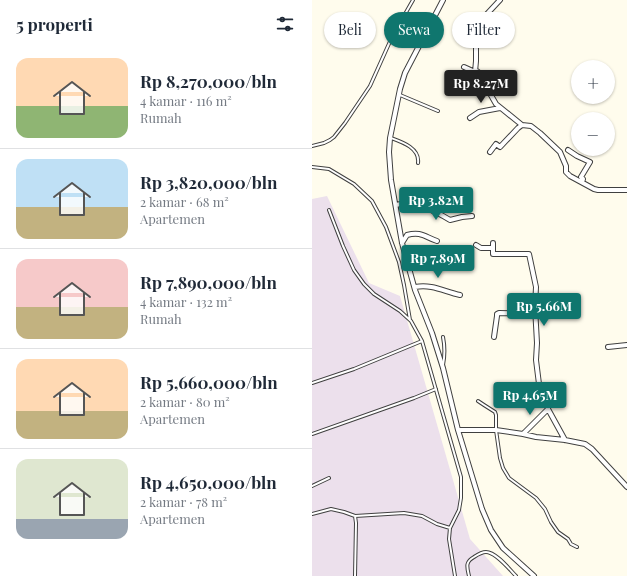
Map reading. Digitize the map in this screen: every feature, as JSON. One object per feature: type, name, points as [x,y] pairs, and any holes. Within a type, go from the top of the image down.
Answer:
[{"type":"street","points":[[436,12],[443,0]]},
{"type":"street","points":[[475,72],[476,45],[472,40],[472,30],[500,0]]},
{"type":"street","points":[[418,48],[405,73],[390,138],[389,152],[391,173],[402,243],[415,287],[443,368],[458,430],[482,509],[491,530],[503,548],[534,576]]},
{"type":"street","points":[[464,67],[475,72],[477,71],[482,75],[496,104],[500,108],[522,125],[531,126],[559,150],[566,166],[566,172],[570,176],[598,190],[627,190]]},
{"type":"street","points":[[470,118],[479,112],[500,108]]},
{"type":"street","points":[[490,152],[496,144],[500,147],[522,125]]},
{"type":"street","points":[[568,150],[576,156],[590,162],[581,177],[583,179],[582,182]]},
{"type":"street","points":[[396,205],[404,204],[418,206],[440,214],[450,220],[472,216]]},
{"type":"street","points":[[402,243],[407,235],[415,234],[424,235],[437,241]]},
{"type":"street","points":[[476,245],[481,248],[493,245],[493,254],[529,254],[536,287],[536,360],[540,394],[547,395],[548,409],[565,440]]},
{"type":"street","points":[[415,287],[436,287],[460,295]]},
{"type":"street","points":[[494,337],[497,314],[499,312],[536,314]]},
{"type":"street","points":[[608,347],[627,346]]},
{"type":"street","points":[[523,434],[548,409]]},
{"type":"street","points":[[458,430],[496,430],[584,444],[589,446],[627,487]]},
{"type":"lane","points":[[406,12],[413,0]]},
{"type":"lane","points":[[312,146],[330,140],[345,123],[370,86],[388,48]]},
{"type":"lane","points":[[399,94],[438,111]]},
{"type":"lane","points":[[390,138],[399,141],[414,150],[419,159],[418,163]]},
{"type":"lane","points":[[312,167],[329,169],[354,184],[372,201],[386,227],[399,262],[411,321]]},
{"type":"lane","points":[[329,210],[342,246],[354,270],[364,284],[374,294],[400,311],[411,321],[422,340],[461,477],[461,498],[459,510],[450,528],[449,539],[455,576]]},
{"type":"lane","points":[[443,337],[445,354],[443,368]]},
{"type":"lane","points":[[312,383],[354,369],[422,340]]},
{"type":"lane","points":[[312,434],[436,389]]},
{"type":"lane","points":[[478,402],[497,416],[496,430],[500,458],[503,468],[509,478],[536,498],[545,509],[558,532],[571,544],[577,547]]},
{"type":"lane","points":[[312,486],[330,478]]},
{"type":"lane","points":[[312,514],[331,510],[344,512],[355,516],[404,513],[422,516],[437,524],[450,528]]},
{"type":"lane","points":[[355,516],[355,576]]},
{"type":"lane","points":[[468,576],[468,561],[487,552],[501,560],[516,576]]},
{"type":"shaded area","points":[[327,196],[369,283],[400,296],[470,539],[503,576],[312,576],[312,199]]}]
